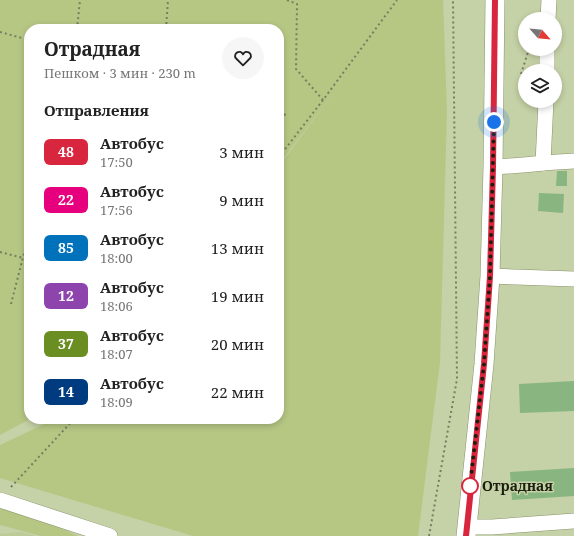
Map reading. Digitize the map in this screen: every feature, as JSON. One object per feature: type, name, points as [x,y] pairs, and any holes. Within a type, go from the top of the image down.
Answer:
[{"type":"main road","points":[[467,531],[484,364],[490,276],[495,0]]},
{"type":"street","points":[[548,12],[549,0]]},
{"type":"street","points":[[543,163],[546,108]]},
{"type":"street","points":[[493,167],[574,161]]},
{"type":"street","points":[[490,276],[574,280]]},
{"type":"street","points":[[0,500],[110,536]]},
{"type":"street","points":[[467,531],[492,527],[574,522]]},
{"type":"path","points":[[78,24],[80,0]]},
{"type":"path","points":[[166,24],[168,0]]},
{"type":"path","points":[[287,0],[297,4],[296,69],[323,100]]},
{"type":"path","points":[[284,151],[397,0]]},
{"type":"path","points":[[429,536],[457,379],[453,0]]},
{"type":"path","points":[[0,32],[24,39]]},
{"type":"path","points":[[0,252],[23,258]]},
{"type":"path","points":[[11,304],[24,254]]},
{"type":"path","points":[[11,487],[69,424]]},
{"type":"shaded area","points":[[0,0],[443,0],[447,111],[440,362],[418,536],[193,536],[0,478],[0,445],[44,424],[284,424],[284,159],[334,93],[284,158],[284,24],[24,24],[24,422],[0,435]]},
{"type":"shaded area","points":[[0,505],[20,510],[78,536],[41,536],[0,525]]},
{"type":"shaded area","points":[[21,532],[36,536],[0,536],[0,534]]},
{"type":"building","points":[[557,171],[567,171],[567,186],[556,186]]},
{"type":"building","points":[[539,193],[564,194],[563,213],[538,211]]},
{"type":"building","points":[[574,381],[574,411],[520,413],[519,384]]},
{"type":"building","points":[[574,468],[574,496],[512,500],[510,472]]},
{"type":"bus line","name":"48","points":[[466,536],[484,364],[490,276],[495,0]]},
{"type":"place","name":"Отрадная","points":[[470,486]]},
{"type":"route","points":[[470,486],[484,364],[490,276],[494,122]]}]
